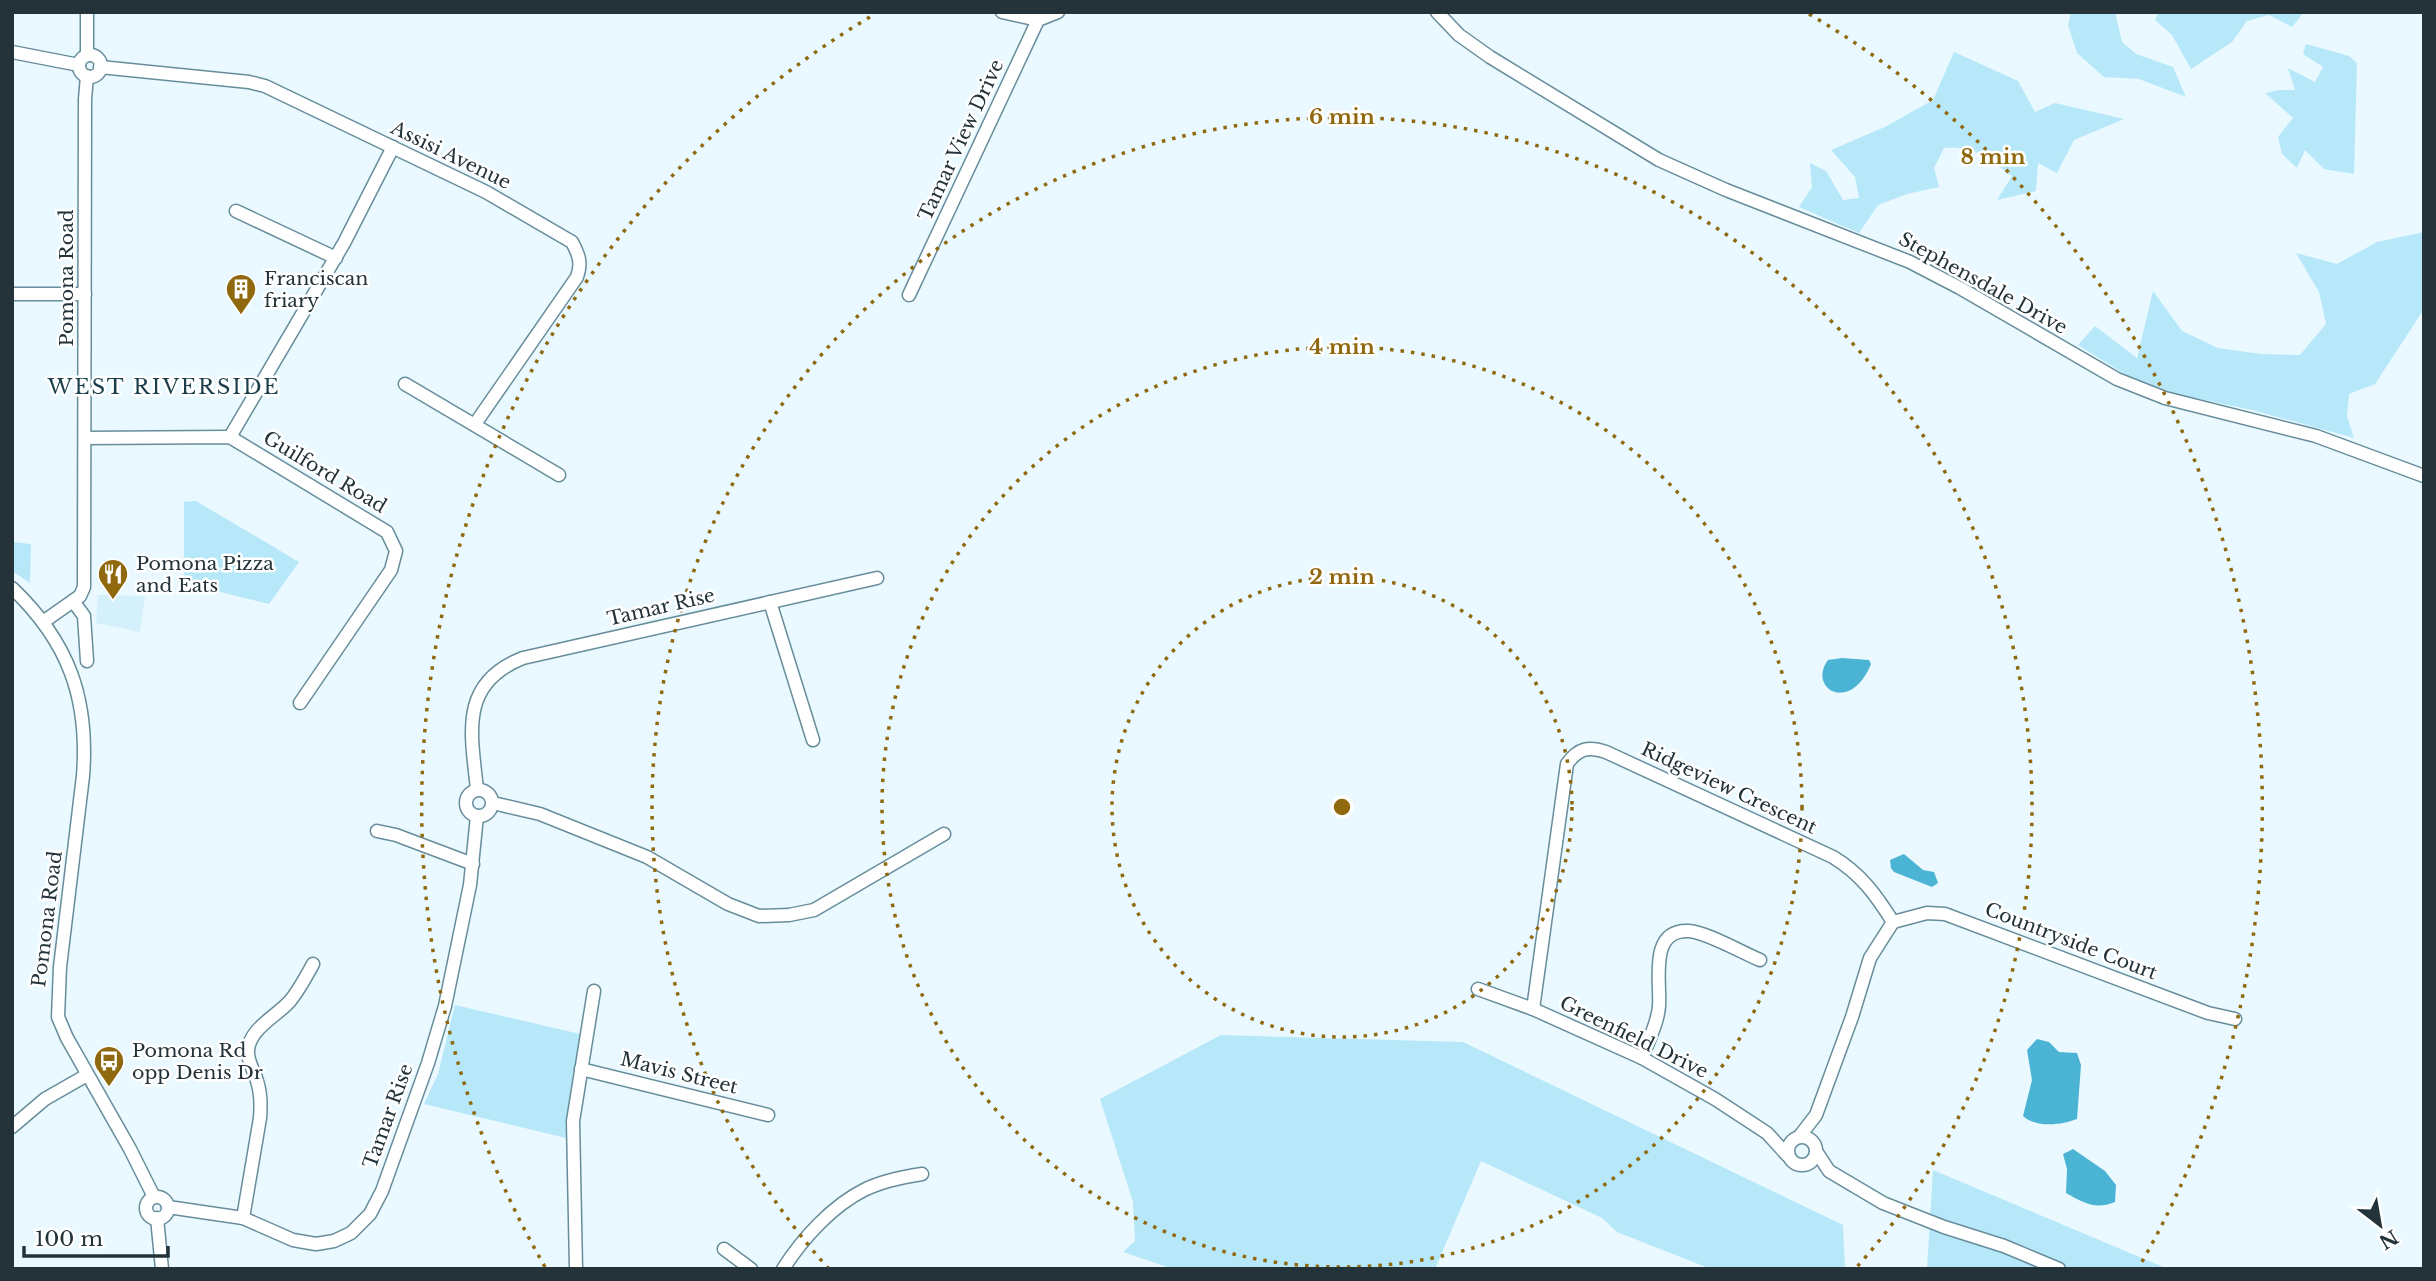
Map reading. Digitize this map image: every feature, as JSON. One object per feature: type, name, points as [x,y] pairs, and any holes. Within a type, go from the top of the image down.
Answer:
[{"type":"street","points":[[12,52],[83,60],[97,57],[100,66],[95,75],[88,76],[80,71],[83,60],[87,12]]},
{"type":"street","points":[[1002,12],[1038,20],[1058,12]]},
{"type":"street","name":"Stephensdale Drive","points":[[1437,12],[1459,35],[1490,57],[1659,160],[1726,190],[1910,262],[1960,288],[2117,380],[2165,398],[2316,436],[2424,476]]},
{"type":"street","name":"Tamar View Drive","points":[[909,295],[1038,20]]},
{"type":"street","name":"Assisi Avenue","points":[[100,66],[265,86],[486,192],[572,242],[581,266],[577,277],[475,424]]},
{"type":"street","name":"Pomona Road","points":[[73,601],[83,592],[84,587],[85,99],[88,76]]},
{"type":"street","points":[[85,438],[230,437],[336,258],[393,147]]},
{"type":"street","points":[[236,211],[336,258]]},
{"type":"street","points":[[12,294],[85,295]]},
{"type":"street","points":[[405,384],[559,475]]},
{"type":"street","name":"Guilford Road","points":[[230,437],[375,523],[387,532],[396,551],[391,570],[300,703]]},
{"type":"street","name":"Tamar Rise","points":[[477,789],[472,713],[477,696],[489,679],[507,665],[523,658],[877,578]]},
{"type":"street","name":"Pomona Road","points":[[12,588],[32,606],[60,646],[73,676],[81,707],[86,748],[57,1005],[61,1026],[154,1197]]},
{"type":"street","points":[[43,622],[73,601],[84,616],[87,662]]},
{"type":"street","points":[[770,602],[813,740]]},
{"type":"street","name":"Ridgeview Crescent","points":[[1533,1009],[1567,764],[1574,754],[1583,749],[1593,748],[1606,752],[1833,858],[1860,876],[1874,891],[1893,922]]},
{"type":"street","points":[[493,803],[488,813],[477,816],[467,808],[466,800],[470,793],[477,789],[486,791],[493,803],[540,814],[647,857],[729,904],[759,916],[789,915],[814,910],[944,834]]},
{"type":"street","name":"Tamar Rise","points":[[168,1207],[243,1218],[293,1240],[316,1244],[334,1241],[351,1233],[370,1214],[382,1191],[442,1017],[459,947],[473,864],[477,816]]},
{"type":"street","points":[[377,831],[396,835],[473,864]]},
{"type":"street","name":"Countryside Court","points":[[1893,922],[1927,913],[1945,914],[2208,1013],[2235,1019]]},
{"type":"street","points":[[1893,922],[1870,958],[1852,1017],[1816,1115],[1798,1138],[1790,1143],[1788,1156],[1795,1164],[1829,1171],[1863,1193],[1901,1211],[2004,1246],[2059,1269]]},
{"type":"street","points":[[1642,1058],[1659,1006],[1660,950],[1671,936],[1690,931],[1760,960]]},
{"type":"street","points":[[243,1218],[261,1102],[248,1049],[252,1037],[290,1001],[313,964]]},
{"type":"street","name":"Greenfield Drive","points":[[1478,989],[1533,1009],[1642,1058],[1715,1098],[1767,1133],[1788,1156]]},
{"type":"street","points":[[576,1269],[573,1121],[594,991]]},
{"type":"street","name":"Mavis Street","points":[[581,1069],[768,1115]]},
{"type":"street","points":[[12,1127],[45,1099],[88,1075]]},
{"type":"street","points":[[1802,1166],[1810,1163],[1816,1149],[1816,1115]]},
{"type":"street","name":"Greenfield Drive","points":[[1767,1133],[1798,1138]]},
{"type":"street","points":[[1798,1138],[1807,1138],[1829,1171]]},
{"type":"street","points":[[783,1269],[814,1230],[839,1206],[865,1190],[896,1179],[922,1174]]},
{"type":"street","points":[[154,1197],[164,1199],[168,1207],[166,1214],[157,1218],[148,1214],[146,1207],[154,1197]]},
{"type":"street","points":[[157,1218],[162,1269]]},
{"type":"street","points":[[724,1249],[751,1269]]},
{"type":"shaded area","points":[[2071,12],[2115,12],[2122,42],[2136,54],[2173,67],[2186,97],[2139,79],[2104,77],[2077,53],[2068,25]]},
{"type":"shaded area","points":[[2159,12],[2304,12],[2292,27],[2269,15],[2247,21],[2232,42],[2191,69],[2172,35],[2155,20]]},
{"type":"shaded area","points":[[2306,44],[2349,56],[2357,63],[2354,174],[2324,169],[2305,150],[2297,168],[2282,154],[2278,137],[2293,118],[2265,93],[2295,90],[2288,68],[2315,82],[2323,67],[2303,54]]},
{"type":"shaded area","points":[[1954,52],[2018,81],[2035,112],[2055,103],[2124,119],[2074,140],[2057,173],[2038,163],[2036,191],[1997,200],[2012,176],[1989,159],[1954,147],[1944,148],[1934,168],[1939,187],[1907,194],[1878,205],[1859,233],[1799,207],[1812,187],[1810,163],[1826,171],[1843,200],[1859,198],[1855,177],[1831,150],[1885,127],[1933,100]]},
{"type":"shaded area","points":[[2424,232],[2424,309],[2375,384],[2349,394],[2347,416],[2354,438],[2252,410],[2180,395],[2128,376],[2078,345],[2095,326],[2137,358],[2153,291],[2182,331],[2218,348],[2261,354],[2300,355],[2326,324],[2319,292],[2296,253],[2337,264],[2377,242]]},
{"type":"shaded area","points":[[196,501],[299,562],[269,604],[184,583],[184,502]]},
{"type":"shaded area","points":[[12,542],[31,544],[30,583],[12,571]]},
{"type":"shaded area","points":[[98,595],[145,596],[140,632],[96,623]]},
{"type":"shaded area","points":[[455,1005],[580,1034],[566,1138],[424,1104],[438,1074]]},
{"type":"shaded area","points":[[1221,1035],[1463,1042],[1843,1225],[1845,1269],[1711,1269],[1617,1232],[1602,1218],[1481,1161],[1435,1269],[1173,1269],[1123,1252],[1135,1241],[1133,1202],[1100,1099]]},
{"type":"shaded area","points":[[1933,1170],[2168,1269],[1927,1269]]},
{"type":"water","points":[[1828,660],[1869,660],[1871,664],[1862,680],[1843,693],[1834,692],[1823,680],[1823,670]]},
{"type":"water","points":[[1904,854],[1923,870],[1934,872],[1938,883],[1932,887],[1894,872],[1890,860]]},
{"type":"water","points":[[2037,1039],[2049,1042],[2059,1052],[2077,1053],[2081,1065],[2077,1119],[2049,1124],[2028,1120],[2023,1116],[2032,1080],[2027,1050]]},
{"type":"water","points":[[2073,1149],[2105,1171],[2116,1185],[2115,1202],[2095,1205],[2066,1193],[2067,1169],[2063,1154]]},
{"type":"place","name":"Franciscan friary","points":[[241,316]]},
{"type":"place","name":"Pomona Pizza and Eats","points":[[113,601]]},
{"type":"place","name":"Pomona Rd opp Denis Dr","points":[[109,1088]]},
{"type":"district","name":"WEST RIVERSIDE","points":[[164,387]]}]
